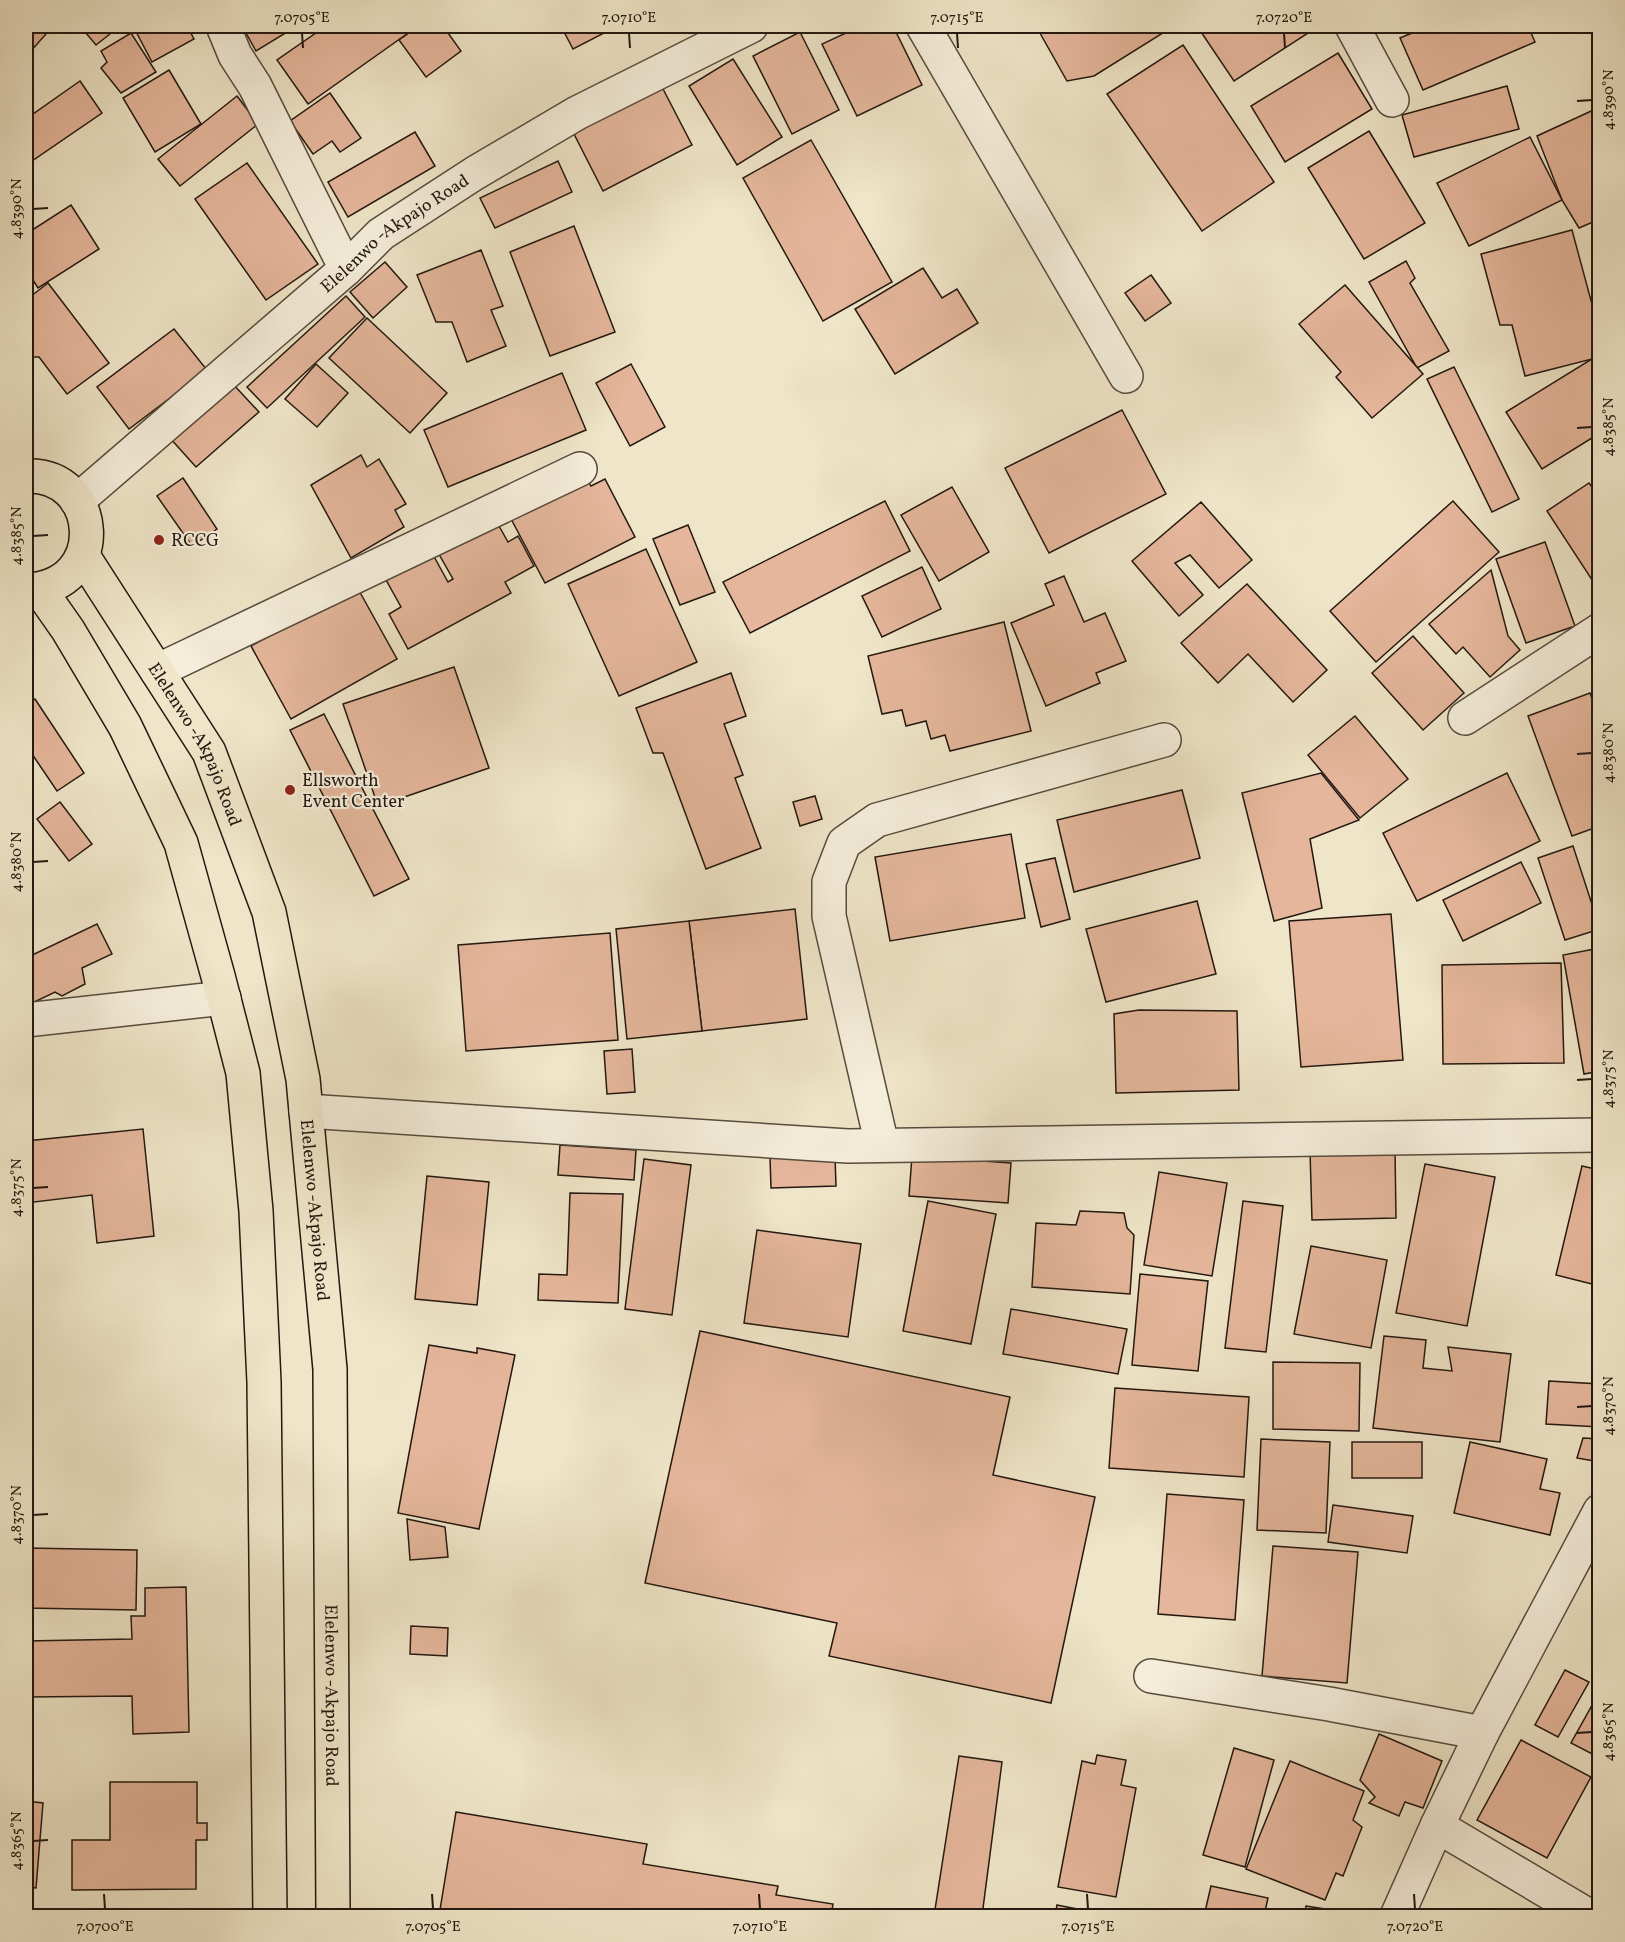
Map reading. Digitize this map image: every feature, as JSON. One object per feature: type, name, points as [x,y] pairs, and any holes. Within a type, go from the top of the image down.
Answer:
[{"type":"main road","points":[[26,475],[47,478],[64,487],[77,501],[85,518],[87,536],[83,556],[73,572],[58,584],[33,590],[68,630],[126,726],[181,843],[243,1073],[257,1234],[264,1383],[270,1917]]},
{"type":"main road","name":"Elelenwo -Akpajo Road","points":[[83,556],[209,752],[269,912],[303,1079],[330,1369],[333,1917]]},
{"type":"street","points":[[223,26],[235,55],[255,86],[346,269]]},
{"type":"street","name":"Elelenwo -Akpajo Road","points":[[77,501],[346,269],[381,234],[475,173],[577,113],[751,26]]},
{"type":"street","points":[[923,26],[1126,376]]},
{"type":"street","points":[[1352,26],[1392,100]]},
{"type":"street","points":[[157,671],[580,469]]},
{"type":"street","points":[[1465,718],[1599,630]]},
{"type":"street","points":[[882,1145],[829,916],[829,882],[844,843],[877,820],[1164,740]]},
{"type":"street","points":[[26,1020],[224,998]]},
{"type":"street","points":[[306,1111],[848,1146],[1599,1136]]},
{"type":"street","points":[[1397,1917],[1437,1826],[1482,1733],[1599,1511]]},
{"type":"street","points":[[1151,1676],[1329,1704],[1482,1733]]},
{"type":"street","points":[[1437,1826],[1589,1917]]},
{"type":"building","points":[[26,26],[53,26],[31,51],[26,47]]},
{"type":"building","points":[[80,26],[120,26],[96,45]]},
{"type":"building","points":[[133,26],[187,26],[194,39],[152,62]]},
{"type":"building","points":[[242,26],[297,26],[256,51]]},
{"type":"building","points":[[326,26],[418,26],[308,104],[277,60]]},
{"type":"building","points":[[419,26],[443,26],[461,51],[426,77],[399,40]]},
{"type":"building","points":[[561,26],[608,26],[610,30],[573,49]]},
{"type":"building","points":[[668,26],[684,26],[670,31]]},
{"type":"building","points":[[861,26],[893,26],[922,85],[857,116],[822,44]]},
{"type":"building","points":[[1036,26],[1174,26],[1094,76],[1067,81]]},
{"type":"building","points":[[1197,26],[1319,26],[1234,81]]},
{"type":"building","points":[[1429,26],[1528,26],[1535,42],[1423,90],[1400,38]]},
{"type":"building","points":[[800,32],[839,110],[792,134],[753,56]]},
{"type":"building","points":[[131,33],[156,72],[121,93],[101,68],[107,62],[101,51]]},
{"type":"building","points":[[1183,45],[1274,182],[1202,231],[1107,94]]},
{"type":"building","points":[[1338,53],[1372,109],[1285,162],[1251,106]]},
{"type":"building","points":[[733,59],[782,137],[737,165],[689,86]]},
{"type":"building","points":[[169,70],[201,124],[155,152],[123,98]]},
{"type":"building","points":[[80,81],[102,113],[26,165],[26,119]]},
{"type":"building","points":[[1507,86],[1519,129],[1414,157],[1402,115]]},
{"type":"building","points":[[662,87],[692,145],[603,191],[573,132]]},
{"type":"building","points":[[330,93],[361,138],[340,152],[332,141],[313,154],[290,121]]},
{"type":"building","points":[[237,96],[258,124],[180,186],[158,159]]},
{"type":"building","points":[[1600,107],[1600,219],[1579,228],[1562,200],[1537,136]]},
{"type":"building","points":[[1369,131],[1425,223],[1364,259],[1308,168]]},
{"type":"building","points":[[415,132],[435,166],[348,217],[328,182]]},
{"type":"building","points":[[1530,137],[1562,200],[1469,246],[1437,183]]},
{"type":"building","points":[[811,140],[892,282],[823,321],[743,178]]},
{"type":"building","points":[[558,161],[572,192],[495,228],[480,198]]},
{"type":"building","points":[[247,163],[318,264],[266,300],[195,199]]},
{"type":"building","points":[[71,205],[99,249],[38,288],[26,269],[26,234]]},
{"type":"building","points":[[574,226],[615,332],[550,356],[510,252]]},
{"type":"building","points":[[1572,230],[1600,334],[1600,357],[1525,376],[1512,325],[1500,325],[1481,254]]},
{"type":"building","points":[[481,250],[503,306],[491,310],[506,346],[467,362],[452,322],[436,322],[417,275]]},
{"type":"building","points":[[1406,261],[1415,278],[1410,283],[1449,351],[1417,368],[1369,282]]},
{"type":"building","points":[[385,262],[407,287],[373,318],[350,292]]},
{"type":"building","points":[[923,268],[942,298],[957,289],[978,323],[895,374],[855,309]]},
{"type":"building","points":[[1151,275],[1171,303],[1145,321],[1125,293]]},
{"type":"building","points":[[48,283],[109,363],[67,394],[39,357],[33,357],[26,348],[26,300]]},
{"type":"building","points":[[1345,285],[1423,374],[1372,418],[1336,377],[1341,372],[1299,324]]},
{"type":"building","points":[[346,296],[365,317],[267,408],[247,387]]},
{"type":"building","points":[[367,318],[447,393],[410,433],[329,358]]},
{"type":"building","points":[[174,329],[207,370],[129,429],[97,387]]},
{"type":"building","points":[[1595,357],[1600,364],[1600,433],[1542,469],[1506,412]]},
{"type":"building","points":[[316,364],[348,393],[317,427],[285,399]]},
{"type":"building","points":[[631,364],[665,427],[630,446],[596,383]]},
{"type":"building","points":[[1454,367],[1519,499],[1492,512],[1427,379]]},
{"type":"building","points":[[562,373],[586,430],[448,487],[424,430]]},
{"type":"building","points":[[232,383],[259,412],[196,467],[170,438]]},
{"type":"building","points":[[1122,410],[1166,494],[1049,553],[1005,468]]},
{"type":"building","points":[[361,455],[367,467],[379,459],[406,504],[395,510],[404,527],[351,558],[311,485]]},
{"type":"building","points":[[585,475],[591,486],[605,479],[635,537],[545,583],[509,515]]},
{"type":"building","points":[[183,478],[217,529],[192,546],[157,496]]},
{"type":"building","points":[[1589,483],[1600,498],[1600,583],[1596,586],[1547,511]]},
{"type":"building","points":[[952,487],[989,552],[939,581],[901,515]]},
{"type":"building","points":[[885,501],[910,551],[750,633],[723,582]]},
{"type":"building","points":[[1453,501],[1499,552],[1376,662],[1330,611]]},
{"type":"building","points":[[1201,502],[1252,560],[1219,588],[1190,555],[1175,563],[1203,595],[1179,616],[1132,561]]},
{"type":"building","points":[[494,517],[508,542],[518,536],[534,566],[505,582],[511,593],[408,649],[389,614],[401,607],[385,578],[432,553],[448,582],[453,579],[436,549]]},
{"type":"building","points":[[688,525],[715,592],[680,605],[653,539]]},
{"type":"building","points":[[1545,542],[1575,626],[1526,643],[1496,559]]},
{"type":"building","points":[[646,549],[697,662],[619,696],[568,584]]},
{"type":"building","points":[[922,567],[941,609],[882,637],[862,596]]},
{"type":"building","points":[[1491,570],[1508,636],[1520,650],[1490,677],[1463,647],[1456,654],[1429,624]]},
{"type":"building","points":[[1064,576],[1084,622],[1105,613],[1126,661],[1096,673],[1100,683],[1046,706],[1011,623],[1054,605],[1045,584]]},
{"type":"building","points":[[1247,584],[1327,670],[1293,702],[1248,654],[1218,683],[1181,643]]},
{"type":"building","points":[[357,587],[397,659],[291,719],[251,646]]},
{"type":"building","points":[[1004,622],[1031,731],[950,751],[945,735],[931,739],[926,721],[906,726],[902,710],[882,714],[868,656]]},
{"type":"building","points":[[1413,636],[1464,693],[1423,730],[1372,673]]},
{"type":"building","points":[[454,667],[489,768],[378,806],[343,704]]},
{"type":"building","points":[[731,673],[746,716],[724,724],[743,775],[735,778],[761,848],[706,869],[663,753],[653,753],[636,708]]},
{"type":"building","points":[[1590,693],[1596,710],[1600,708],[1600,826],[1572,836],[1528,716]]},
{"type":"building","points":[[35,699],[84,773],[57,791],[30,751],[26,754],[26,705]]},
{"type":"building","points":[[324,714],[409,879],[374,896],[290,730]]},
{"type":"building","points":[[1355,716],[1408,779],[1360,818],[1308,755]]},
{"type":"building","points":[[1321,773],[1359,820],[1310,839],[1322,908],[1274,921],[1242,793]]},
{"type":"building","points":[[1507,773],[1540,841],[1417,901],[1383,833]]},
{"type":"building","points":[[1182,790],[1200,858],[1074,892],[1057,820]]},
{"type":"building","points":[[815,796],[822,819],[800,826],[793,802]]},
{"type":"building","points":[[60,802],[92,844],[69,861],[37,819]]},
{"type":"building","points":[[1011,834],[1025,918],[890,941],[875,857]]},
{"type":"building","points":[[1573,846],[1600,929],[1565,940],[1538,858]]},
{"type":"building","points":[[1055,858],[1070,919],[1041,927],[1026,864]]},
{"type":"building","points":[[1521,862],[1541,903],[1463,941],[1443,900]]},
{"type":"building","points":[[1197,901],[1216,974],[1106,1002],[1086,929]]},
{"type":"building","points":[[795,909],[807,1019],[702,1031],[689,921]]},
{"type":"building","points":[[1391,914],[1403,1060],[1301,1067],[1289,921]]},
{"type":"building","points":[[689,921],[702,1031],[627,1039],[616,929]]},
{"type":"building","points":[[97,924],[112,954],[82,968],[85,984],[62,996],[55,992],[26,1006],[26,958]]},
{"type":"building","points":[[610,933],[618,1040],[466,1051],[458,945]]},
{"type":"building","points":[[1600,948],[1600,1071],[1584,1074],[1563,955]]},
{"type":"building","points":[[1561,963],[1564,1063],[1443,1064],[1442,965]]},
{"type":"building","points":[[1139,1010],[1237,1011],[1239,1090],[1116,1093],[1114,1014]]},
{"type":"building","points":[[632,1049],[635,1092],[607,1094],[604,1051]]},
{"type":"building","points":[[143,1129],[154,1236],[97,1243],[92,1195],[26,1203],[26,1141]]},
{"type":"building","points":[[560,1145],[636,1150],[634,1180],[558,1175]]},
{"type":"building","points":[[1395,1149],[1396,1218],[1312,1220],[1310,1151]]},
{"type":"building","points":[[835,1156],[836,1186],[771,1188],[770,1158]]},
{"type":"building","points":[[912,1156],[1011,1163],[1008,1203],[909,1196]]},
{"type":"building","points":[[644,1159],[691,1165],[672,1315],[625,1309]]},
{"type":"building","points":[[1425,1164],[1495,1177],[1467,1326],[1396,1313]]},
{"type":"building","points":[[1582,1166],[1600,1170],[1600,1286],[1556,1275]]},
{"type":"building","points":[[1159,1172],[1227,1183],[1212,1276],[1144,1265]]},
{"type":"building","points":[[427,1176],[489,1182],[477,1305],[415,1299]]},
{"type":"building","points":[[570,1193],[623,1194],[618,1303],[538,1300],[539,1274],[567,1275]]},
{"type":"building","points":[[928,1201],[996,1214],[971,1344],[903,1331]]},
{"type":"building","points":[[1243,1201],[1283,1206],[1266,1352],[1225,1348]]},
{"type":"building","points":[[1080,1211],[1124,1213],[1127,1228],[1134,1235],[1130,1294],[1032,1287],[1036,1223],[1076,1225]]},
{"type":"building","points":[[757,1230],[861,1244],[848,1337],[744,1323]]},
{"type":"building","points":[[1311,1246],[1387,1260],[1371,1348],[1294,1334]]},
{"type":"building","points":[[1140,1274],[1208,1281],[1198,1371],[1132,1365]]},
{"type":"building","points":[[1011,1309],[1127,1329],[1118,1374],[1003,1354]]},
{"type":"building","points":[[700,1331],[1010,1397],[993,1475],[1095,1497],[1051,1703],[829,1656],[837,1623],[645,1583]]},
{"type":"building","points":[[1384,1336],[1426,1340],[1423,1368],[1452,1371],[1448,1347],[1511,1354],[1500,1442],[1373,1428]]},
{"type":"building","points":[[429,1345],[477,1353],[477,1348],[515,1355],[479,1529],[398,1513]]},
{"type":"building","points":[[1273,1362],[1360,1363],[1359,1431],[1273,1429]]},
{"type":"building","points":[[1549,1381],[1600,1384],[1600,1427],[1546,1424]]},
{"type":"building","points":[[1115,1388],[1249,1397],[1244,1477],[1109,1468]]},
{"type":"building","points":[[1583,1438],[1600,1439],[1600,1462],[1577,1458]]},
{"type":"building","points":[[1261,1439],[1330,1442],[1326,1533],[1257,1530]]},
{"type":"building","points":[[1352,1442],[1422,1442],[1422,1478],[1352,1478]]},
{"type":"building","points":[[1470,1442],[1547,1459],[1540,1489],[1560,1493],[1550,1535],[1454,1513]]},
{"type":"building","points":[[1167,1494],[1244,1500],[1235,1620],[1158,1614]]},
{"type":"building","points":[[1333,1505],[1413,1516],[1407,1553],[1328,1542]]},
{"type":"building","points":[[407,1519],[445,1527],[448,1557],[410,1560]]},
{"type":"building","points":[[1273,1546],[1358,1552],[1347,1683],[1262,1676]]},
{"type":"building","points":[[26,1548],[137,1550],[136,1610],[26,1608]]},
{"type":"building","points":[[186,1587],[189,1732],[133,1734],[132,1696],[26,1697],[26,1641],[132,1639],[131,1616],[145,1616],[145,1588]]},
{"type":"building","points":[[411,1626],[448,1628],[447,1656],[410,1654]]},
{"type":"building","points":[[1565,1670],[1589,1682],[1558,1737],[1535,1725]]},
{"type":"building","points":[[1600,1691],[1600,1758],[1571,1743]]},
{"type":"building","points":[[1379,1734],[1442,1761],[1423,1808],[1405,1802],[1399,1816],[1369,1803],[1375,1797],[1360,1780]]},
{"type":"building","points":[[1521,1740],[1591,1777],[1547,1858],[1477,1820]]},
{"type":"building","points":[[1234,1748],[1274,1760],[1245,1867],[1203,1855]]},
{"type":"building","points":[[1097,1755],[1126,1760],[1121,1785],[1136,1788],[1116,1897],[1058,1887],[1082,1761],[1095,1764]]},
{"type":"building","points":[[959,1756],[1002,1762],[982,1916],[934,1916]]},
{"type":"building","points":[[1290,1761],[1364,1791],[1353,1820],[1362,1827],[1343,1876],[1336,1873],[1325,1900],[1246,1869]]},
{"type":"building","points":[[110,1782],[197,1782],[197,1823],[207,1823],[207,1840],[196,1840],[196,1889],[72,1890],[72,1840],[110,1840]]},
{"type":"building","points":[[26,1801],[43,1803],[36,1888],[26,1887]]},
{"type":"building","points":[[456,1812],[647,1844],[643,1864],[778,1886],[776,1895],[833,1904],[831,1916],[439,1916]]},
{"type":"building","points":[[1211,1886],[1268,1898],[1264,1916],[1204,1916]]},
{"type":"building","points":[[1057,1905],[1113,1916],[1055,1916]]},
{"type":"building","points":[[1306,1906],[1344,1912],[1344,1916],[1304,1916]]},
{"type":"place","name":"RCCG","points":[[159,540]]},
{"type":"place","name":"Ellsworth Event Center","points":[[290,790]]}]
